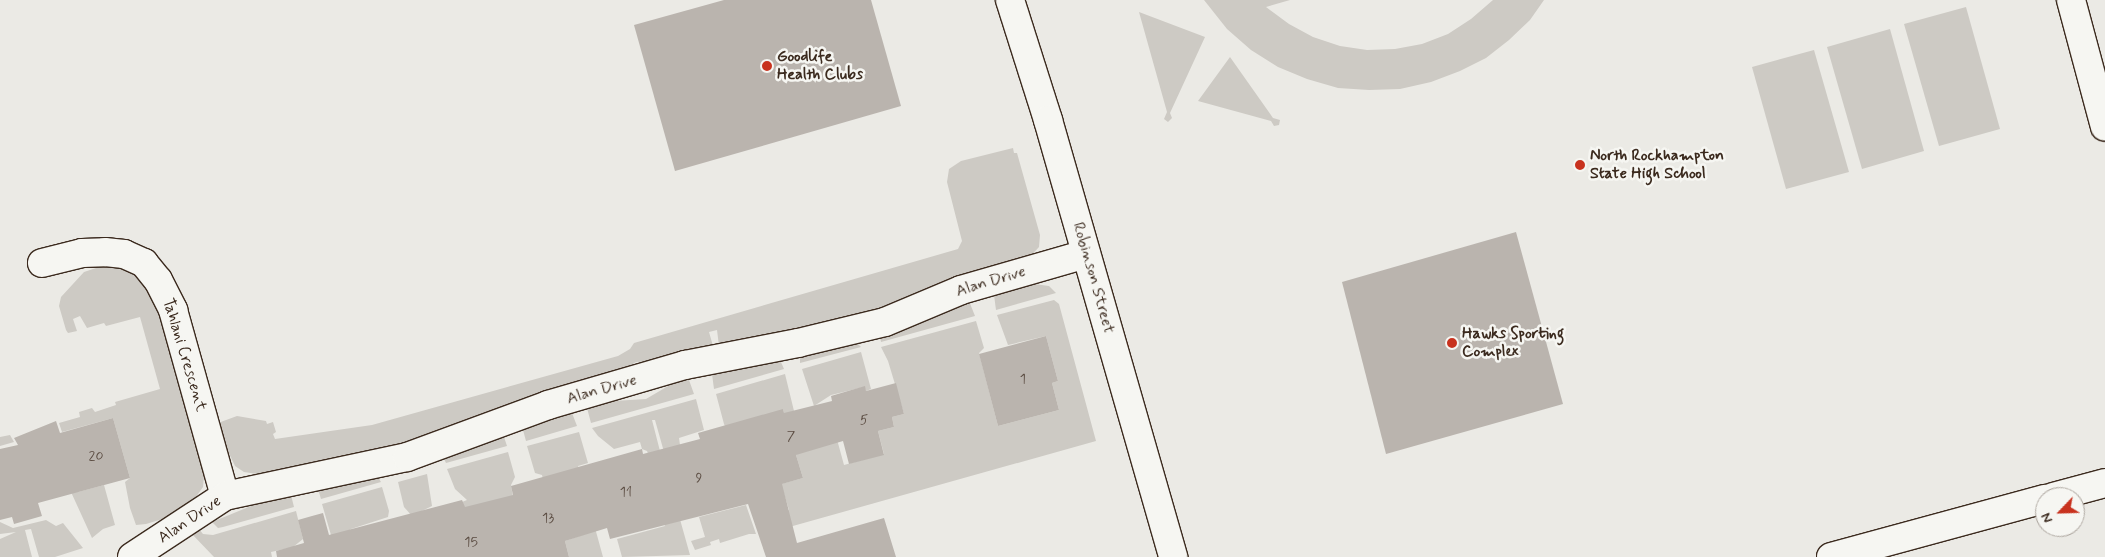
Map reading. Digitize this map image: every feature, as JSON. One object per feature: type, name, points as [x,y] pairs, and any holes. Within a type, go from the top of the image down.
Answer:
[{"type":"street","name":"Robinson Street","points":[[1010,0],[1048,120],[1173,557]]},
{"type":"street","points":[[2071,0],[2105,128]]},
{"type":"street","name":"Tahlani Crescent","points":[[42,263],[82,253],[105,252],[124,254],[144,263],[158,280],[173,310],[225,496]]},
{"type":"street","name":"Alan Drive","points":[[132,557],[225,496],[407,457],[548,405],[685,365],[798,343],[885,322],[961,290],[1086,254]]},
{"type":"street","points":[[2085,488],[2105,483]]},
{"type":"street","points":[[1832,557],[2035,502]]},
{"type":"shaded area","points":[[1204,0],[1290,0],[1266,7],[1289,24],[1313,37],[1340,46],[1367,50],[1395,49],[1422,44],[1448,34],[1471,19],[1493,0],[1544,0],[1530,20],[1486,58],[1460,71],[1431,82],[1400,89],[1369,90],[1338,88],[1307,79],[1278,67],[1251,50],[1227,29]]},
{"type":"shaded area","points":[[1966,7],[2000,129],[1939,146],[1904,24]]},
{"type":"shaded area","points":[[1139,12],[1205,37],[1170,113],[1172,118],[1168,122],[1164,119],[1167,112]]},
{"type":"shaded area","points":[[1890,29],[1924,151],[1862,169],[1827,47]]},
{"type":"shaded area","points":[[1814,50],[1849,172],[1786,189],[1752,67]]},
{"type":"shaded area","points":[[1230,57],[1273,118],[1280,120],[1279,125],[1274,126],[1271,121],[1198,101]]},
{"type":"shaded area","points":[[1013,148],[1014,153],[1017,153],[1040,235],[1039,247],[1027,260],[855,316],[654,361],[636,362],[615,375],[399,446],[264,475],[244,472],[235,466],[225,445],[218,423],[237,416],[266,421],[267,424],[273,422],[276,432],[273,434],[275,439],[372,425],[618,356],[630,349],[634,343],[958,249],[962,241],[947,182],[949,169],[961,161]],"holes":[[[717,330],[719,346],[713,346],[709,332]]]},
{"type":"shaded area","points":[[105,265],[116,265],[142,279],[158,304],[204,476],[203,487],[193,501],[169,517],[146,524],[136,525],[130,508],[125,482],[130,478],[113,418],[62,432],[59,423],[80,417],[79,412],[92,408],[95,412],[116,405],[115,402],[160,389],[140,317],[106,326],[104,323],[87,328],[80,316],[73,319],[77,331],[68,333],[66,330],[59,306],[61,297],[84,272]]},
{"type":"shaded area","points":[[1034,284],[1049,286],[1056,293],[996,310],[994,295]]},
{"type":"shaded area","points":[[1054,300],[1059,304],[1096,441],[775,531],[724,424],[716,394],[785,374],[794,411],[784,414],[783,409],[777,513],[789,510],[781,484],[803,478],[796,455],[827,403],[844,465],[884,454],[878,431],[894,427],[892,417],[904,414],[888,361],[881,347],[976,321],[984,348],[979,353],[998,426],[1059,410],[1052,383],[1058,381],[1046,336],[1008,345],[997,315]]},
{"type":"shaded area","points":[[969,301],[975,316],[881,342],[880,337]]},
{"type":"shaded area","points":[[856,342],[861,347],[800,363],[800,356]]},
{"type":"shaded area","points":[[861,352],[871,389],[866,391],[864,387],[831,395],[814,406],[802,369]]},
{"type":"shaded area","points":[[780,360],[784,369],[714,389],[712,374]]},
{"type":"shaded area","points":[[689,380],[694,394],[591,423],[587,408],[614,401],[646,399],[675,382]]},
{"type":"shaded area","points":[[696,399],[704,430],[679,438],[680,445],[664,452],[655,420],[652,420],[661,455],[650,458],[647,451],[642,449],[640,442],[614,449],[598,436],[592,428]]},
{"type":"shaded area","points":[[572,413],[577,426],[526,441],[523,430]]},
{"type":"shaded area","points":[[579,432],[588,463],[578,466],[603,557],[569,557],[565,541],[585,534],[545,489],[542,475],[535,473],[527,446]]},
{"type":"shaded area","points":[[10,435],[14,442],[0,446],[0,437]]},
{"type":"shaded area","points":[[504,437],[507,446],[446,463],[445,461],[444,458]]},
{"type":"shaded area","points":[[508,452],[515,477],[511,485],[523,557],[464,508],[462,502],[467,500],[455,489],[447,469]]},
{"type":"shaded area","points":[[427,474],[432,506],[412,516],[404,507],[398,482]]},
{"type":"shaded area","points":[[378,477],[381,482],[321,499],[318,489]]},
{"type":"shaded area","points":[[104,485],[115,525],[103,529],[92,538],[71,492]]},
{"type":"shaded area","points":[[382,487],[389,511],[388,517],[351,529],[333,542],[322,504]]},
{"type":"shaded area","points":[[291,495],[294,507],[218,528],[212,522],[256,504]]},
{"type":"shaded area","points":[[674,498],[690,555],[622,557],[617,539],[665,526],[663,521]]},
{"type":"shaded area","points":[[746,505],[756,534],[749,534],[720,543],[719,539],[710,542],[711,545],[695,550],[691,541],[705,537],[699,517]]},
{"type":"shaded area","points":[[296,511],[303,539],[293,547],[271,552],[272,557],[214,557],[191,533],[199,529],[203,534],[213,535]]},
{"type":"shaded area","points":[[46,520],[56,526],[63,523],[83,548],[55,557],[39,557],[31,529],[25,530],[32,557],[0,557],[0,539],[16,532],[0,534],[0,522],[13,528]]},
{"type":"building","name":"Goodlife Health Clubs","points":[[724,0],[871,0],[901,106],[675,171],[634,25]]},
{"type":"building","name":"Hawks Sporting Complex","points":[[1516,232],[1563,404],[1386,454],[1342,282]]},
{"type":"building","points":[[1046,336],[1058,381],[1052,383],[1059,410],[998,426],[979,354]]},
{"type":"building","points":[[896,383],[904,414],[892,417],[894,427],[878,431],[884,455],[849,464],[843,441],[796,455],[803,478],[782,484],[797,543],[884,518],[896,557],[766,557],[748,504],[610,539],[607,528],[565,541],[569,557],[277,557],[276,551],[304,543],[298,520],[312,516],[323,513],[329,535],[462,500],[465,507],[513,495],[511,486],[642,449],[643,454],[700,439],[698,433],[783,409],[784,413],[832,401],[831,396],[865,386],[866,391]]},
{"type":"building","points":[[113,418],[130,478],[38,503],[42,516],[14,524],[12,517],[0,520],[0,449],[18,445],[14,438],[56,421],[60,433]]},
{"type":"place","name":"Goodlife Health Clubs","points":[[767,66]]},
{"type":"place","name":"North Rockhampton State High School","points":[[1580,165]]},
{"type":"place","name":"Hawks Sporting Complex","points":[[1452,343]]}]
